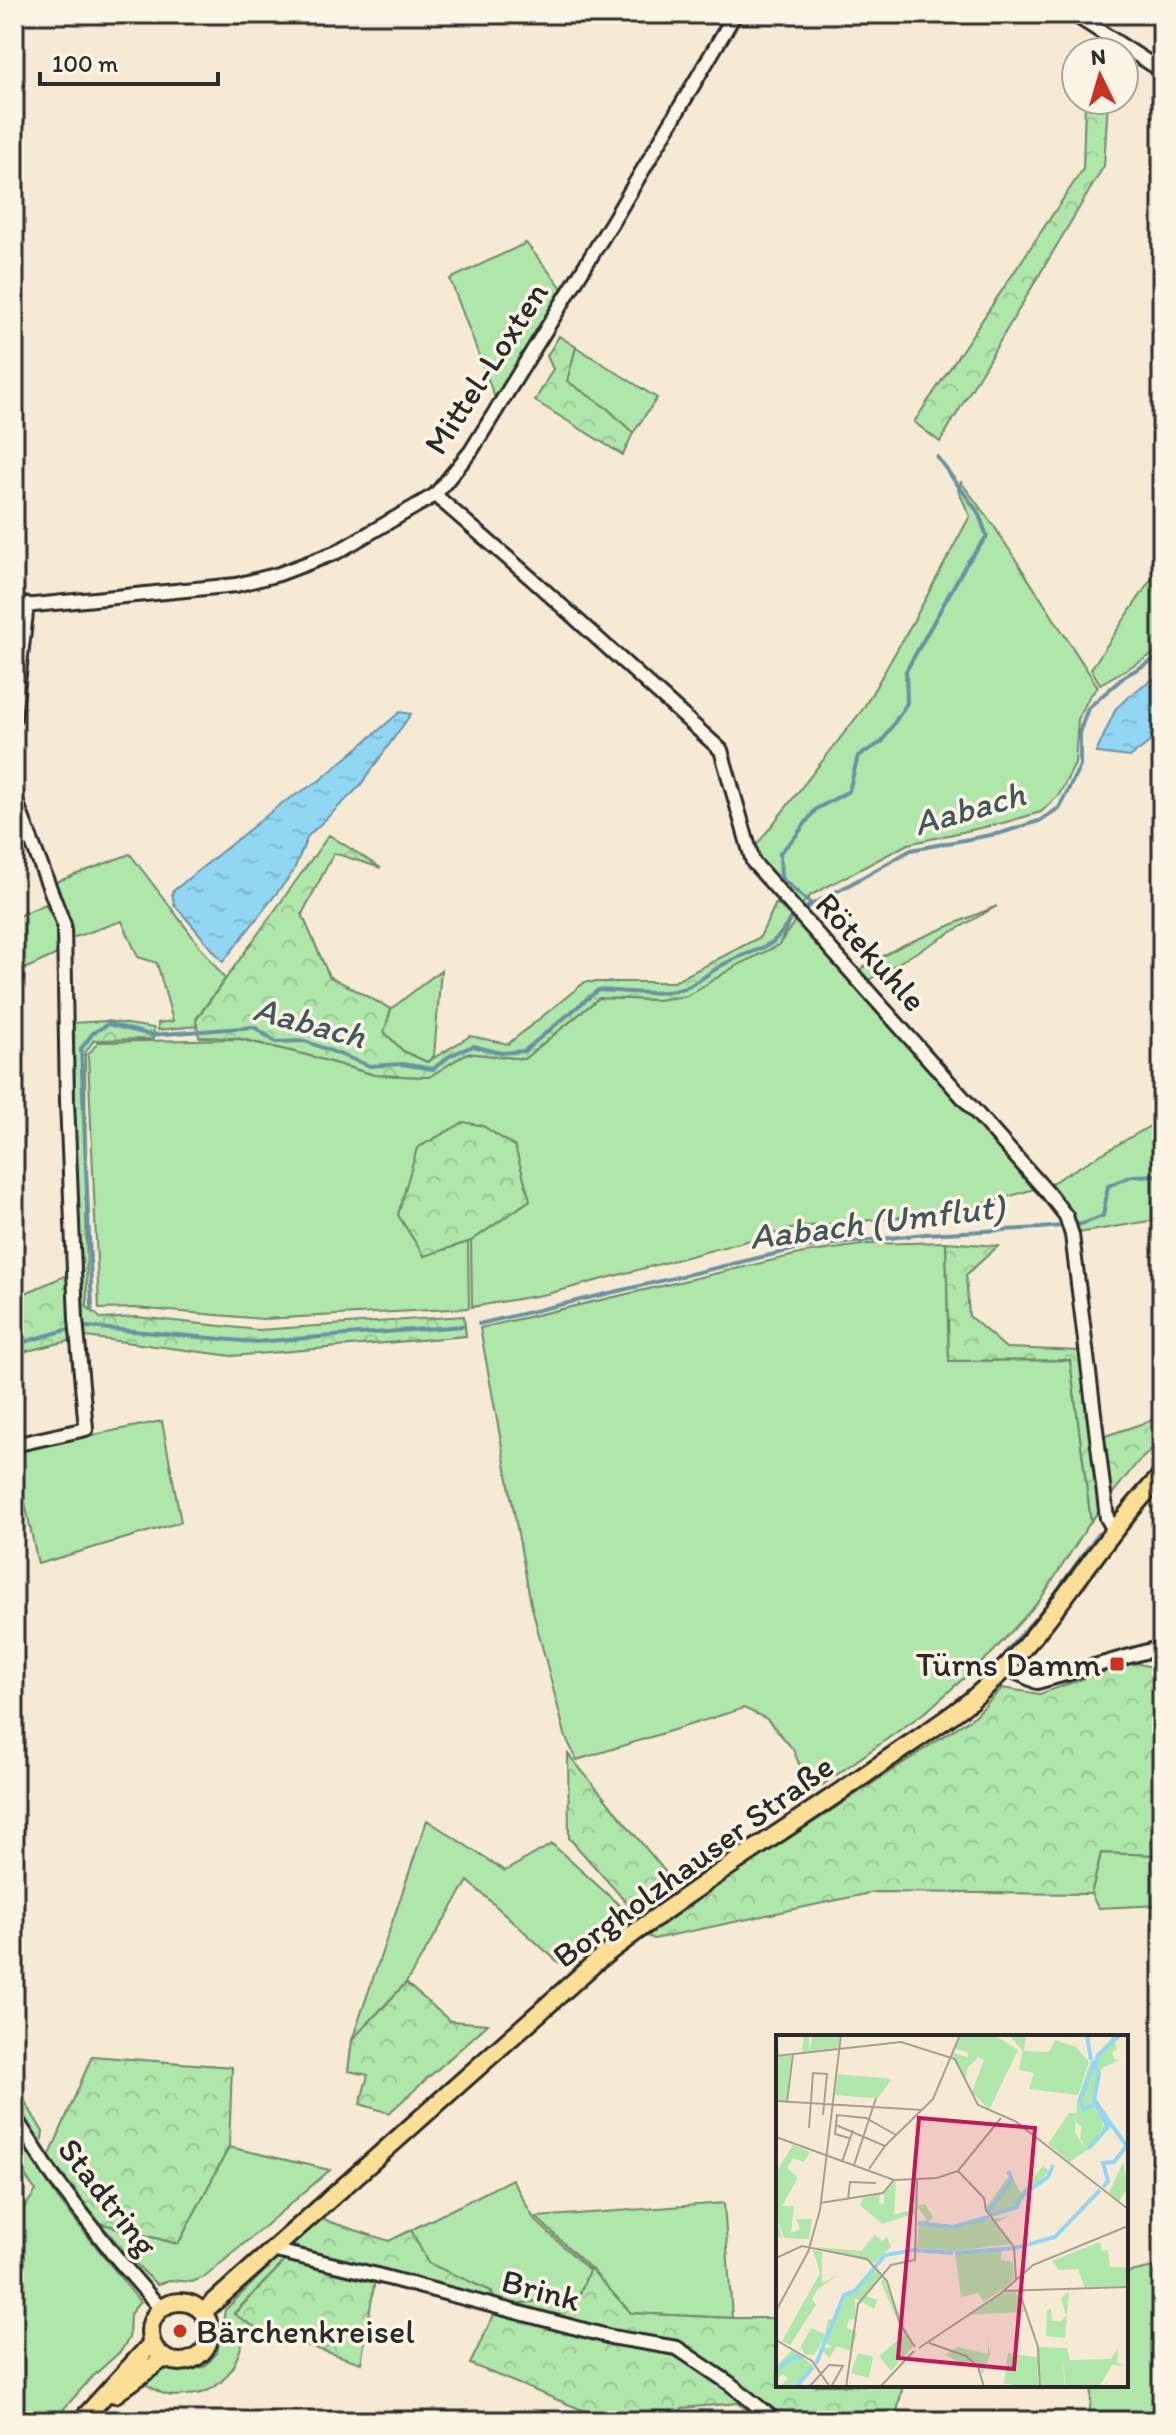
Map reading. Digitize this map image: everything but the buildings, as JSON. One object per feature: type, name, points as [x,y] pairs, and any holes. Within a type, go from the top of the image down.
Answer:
[{"type":"main road","name":"Borgholzhauser Straße","points":[[203,2312],[596,1962],[642,1926],[969,1702],[1008,1665],[1052,1613],[1114,1530],[1162,1475]]},
{"type":"main road","points":[[178,2302],[196,2306],[203,2312],[208,2320],[210,2339],[200,2355],[183,2363],[164,2358],[152,2343],[151,2324],[161,2309],[178,2302]]},
{"type":"main road","points":[[83,2419],[152,2343]]},
{"type":"main road","points":[[83,2419],[164,2358]]},
{"type":"street","name":"Mittel-Loxten","points":[[21,606],[236,585],[279,574],[337,552],[435,495],[471,451],[735,14]]},
{"type":"street","points":[[1073,14],[1162,71]]},
{"type":"street","name":"Rötekuhle","points":[[435,495],[721,750],[753,862],[1066,1216],[1072,1235],[1107,1518],[1114,1530]]},
{"type":"street","points":[[14,718],[21,606]]},
{"type":"street","points":[[14,796],[64,925],[76,1319],[86,1429],[14,1445]]},
{"type":"street","points":[[1008,1665],[1015,1672],[1037,1682],[1159,1648],[1162,1662]]},
{"type":"street","name":"Stadtring","points":[[14,2116],[54,2178],[161,2309]]},
{"type":"street","name":"Brink","points":[[272,2250],[611,2337],[677,2348],[729,2383],[776,2421]]},
{"type":"green space","points":[[1085,116],[1107,116],[1104,166],[940,442],[914,422],[1083,169]]},
{"type":"green space","points":[[526,243],[562,288],[495,398],[450,279]]},
{"type":"green space","points":[[559,336],[576,347],[567,381],[608,409],[633,433],[623,455],[535,401],[553,369],[547,356]]},
{"type":"green space","points":[[576,347],[657,398],[633,433],[608,409],[567,381]]},
{"type":"green space","points":[[961,482],[994,526],[1098,687],[1078,719],[1075,764],[1059,795],[1041,812],[908,844],[811,895],[800,907],[760,862],[755,847],[863,709],[914,620],[970,516],[958,490]]},
{"type":"green space","points":[[1162,563],[1162,649],[1100,684],[1091,669]]},
{"type":"green space","points":[[329,835],[381,868],[334,853],[302,914],[329,976],[391,1009],[384,1032],[403,1051],[427,1062],[470,1036],[508,1044],[585,982],[674,982],[760,937],[776,903],[792,917],[779,945],[736,966],[687,996],[657,1000],[599,998],[524,1059],[467,1053],[429,1077],[375,1075],[238,1038],[199,1037],[196,1020]]},
{"type":"green space","points":[[130,854],[225,979],[196,1019],[197,1026],[158,1030],[158,1023],[173,1021],[157,963],[138,957],[122,921],[69,939],[53,883]]},
{"type":"green space","points":[[45,904],[56,923],[57,954],[14,974],[14,918]]},
{"type":"green space","points":[[997,906],[865,982],[859,972],[901,946]]},
{"type":"green space","points":[[796,919],[1038,1188],[955,1212],[799,1227],[547,1294],[472,1307],[471,1241],[530,1200],[424,1256],[468,1242],[469,1308],[263,1319],[135,1308],[99,1309],[88,1055],[98,1042],[239,1039],[374,1075],[428,1077],[467,1053],[524,1059],[599,998],[657,1000],[779,945]]},
{"type":"green space","points":[[441,970],[434,1056],[427,1062],[403,1051],[384,1032],[391,1009]]},
{"type":"green space","points":[[107,1021],[154,1028],[153,1039],[94,1040],[85,1053],[87,1307],[102,1319],[137,1317],[258,1330],[464,1316],[466,1336],[232,1356],[86,1337],[14,1354],[14,1298],[67,1275],[70,1023]]},
{"type":"green space","points":[[1162,1119],[1162,1219],[1078,1233],[1074,1217],[1048,1185]]},
{"type":"green space","points":[[464,1122],[483,1126],[515,1147],[530,1200],[471,1241],[424,1256],[398,1215],[417,1148]]},
{"type":"green space","points":[[946,1242],[949,1361],[1070,1360],[1091,1521],[1040,1600],[992,1653],[928,1710],[811,1793],[793,1749],[767,1719],[744,1708],[577,1760],[566,1738],[531,1604],[480,1328],[804,1253],[869,1244]]},
{"type":"green space","points":[[946,1242],[998,1246],[966,1275],[969,1316],[1006,1348],[1081,1351],[1101,1509],[1091,1521],[1070,1360],[949,1361]]},
{"type":"green space","points":[[1162,1417],[1162,1440],[1137,1463],[1109,1498],[1102,1437]]},
{"type":"green space","points":[[162,1421],[181,1522],[38,1564],[14,1451]]},
{"type":"green space","points":[[1130,1662],[1157,1668],[1162,1680],[1162,1855],[1101,1853],[1091,1894],[875,1892],[654,1939],[648,1936],[691,1903],[976,1715],[1002,1688],[1040,1694]]},
{"type":"green space","points":[[568,1754],[673,1881],[634,1911],[569,1838]]},
{"type":"green space","points":[[427,1820],[505,1871],[552,1844],[629,1914],[559,1963],[468,1881],[406,1983],[352,2040]]},
{"type":"green space","points":[[1101,1853],[1162,1855],[1162,1905],[1098,1908],[1091,1894]]},
{"type":"green space","points":[[406,1983],[450,2021],[488,2024],[389,2113],[360,2104],[368,2075],[348,2071],[352,2040]]},
{"type":"green space","points":[[92,2056],[232,2067],[229,2147],[178,2244],[100,2223],[49,2157]]},
{"type":"green space","points":[[14,2083],[43,2132],[41,2145],[14,2101]]},
{"type":"green space","points":[[14,2133],[59,2200],[140,2302],[130,2314],[129,2338],[121,2351],[93,2376],[53,2421],[14,2421],[14,2222],[36,2191],[14,2161]]},
{"type":"green space","points":[[229,2147],[330,2170],[205,2277],[192,2282],[169,2280],[157,2285],[100,2223],[178,2244]]},
{"type":"green space","points":[[512,2179],[534,2219],[589,2270],[580,2296],[498,2306],[491,2291],[427,2263],[411,2230]]},
{"type":"green space","points":[[724,2203],[732,2318],[630,2313],[590,2268],[536,2217]]},
{"type":"green space","points":[[321,2219],[389,2241],[411,2230],[428,2263],[491,2291],[490,2302],[324,2257],[291,2245]]},
{"type":"green space","points":[[277,2259],[285,2261],[234,2313],[259,2330],[246,2330],[234,2364],[220,2382],[200,2393],[177,2396],[162,2393],[145,2384],[136,2391],[132,2389],[164,2369],[204,2367],[217,2353],[225,2310]]},
{"type":"green space","points":[[285,2261],[375,2280],[361,2363],[259,2330],[234,2314]]},
{"type":"green space","points":[[1162,2265],[1162,2421],[1089,2421],[1092,2387],[1128,2387],[1128,2273]]},
{"type":"green space","points":[[590,2268],[631,2313],[776,2318],[776,2387],[903,2387],[895,2421],[760,2421],[738,2403],[682,2408],[678,2421],[609,2421],[470,2364],[498,2306],[579,2296]]},
{"type":"water","points":[[1162,674],[1162,729],[1155,738],[1130,757],[1096,753],[1116,708]]},
{"type":"water","points":[[400,712],[411,714],[359,787],[308,836],[293,872],[223,962],[174,904],[172,892],[282,803],[319,781]]},
{"type":"waterway","points":[[811,904],[781,878],[780,853],[816,809],[849,791],[858,756],[882,742],[907,703],[906,671],[965,566],[987,536],[978,512],[937,457]]},
{"type":"waterway","name":"Aabach","points":[[805,908],[911,850],[1001,833],[1039,821],[1059,808],[1080,766],[1080,730],[1088,708],[1125,676],[1162,655]]},
{"type":"waterway","name":"Aabach","points":[[92,1309],[81,1049],[93,1033],[108,1024],[151,1035],[254,1027],[276,1042],[305,1041],[370,1066],[402,1064],[433,1069],[451,1055],[473,1046],[501,1053],[524,1051],[598,990],[654,993],[685,988],[722,965],[772,943],[791,917]]},
{"type":"waterway","name":"Aabach (Umflut)","points":[[479,1324],[800,1248],[925,1234],[1082,1224],[1103,1216],[1108,1186],[1132,1176],[1162,1175]]},
{"type":"waterway","name":"Aabach (Umflut)","points":[[14,1345],[88,1327],[255,1342],[464,1326]]},
{"type":"waterway","points":[[1006,1652],[1046,1606],[1098,1534]]},
{"type":"place","name":"Türns Damm","points":[[1117,1664]]},
{"type":"place","name":"Bärchenkreisel","points":[[180,2331]]}]
